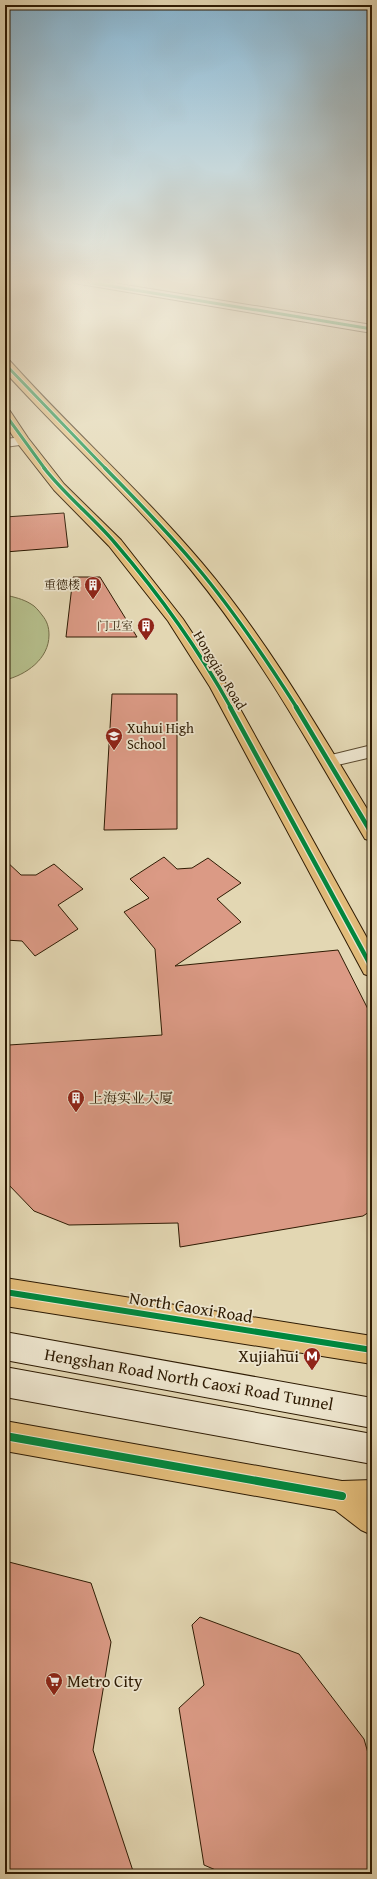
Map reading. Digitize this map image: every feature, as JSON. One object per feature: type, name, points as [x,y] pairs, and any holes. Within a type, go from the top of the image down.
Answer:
[{"type":"main road","points":[[8,368],[42,406],[168,532],[222,597],[278,678],[372,834]]},
{"type":"main road","name":"Hongqiao Road","points":[[5,414],[23,441],[59,487],[115,543],[175,619],[219,688],[372,968]]},
{"type":"main road","name":"North Caoxi Road","points":[[5,1292],[372,1350]]},
{"type":"main road","points":[[5,1436],[342,1496],[372,1495]]},
{"type":"main road","points":[[342,1496],[372,1519]]},
{"type":"street","points":[[5,443],[23,441]]},
{"type":"street","points":[[328,761],[372,751]]},
{"type":"street","name":"Hengshan Road North Caoxi Road Tunnel","points":[[5,1346],[372,1413]]},
{"type":"street","points":[[5,1382],[372,1449]]},
{"type":"green space","points":[[5,595],[25,601],[35,607],[44,617],[49,635],[48,644],[45,651],[35,665],[13,678],[5,680]]},
{"type":"building","points":[[64,513],[68,547],[5,552],[5,517]]},
{"type":"building","name":"重德楼","points":[[73,577],[100,577],[137,637],[66,637]]},
{"type":"building","points":[[112,694],[177,694],[177,829],[104,830]]},
{"type":"building","points":[[164,857],[177,869],[192,868],[208,858],[241,883],[217,899],[241,922],[175,966],[338,950],[372,1017],[372,1210],[363,1216],[180,1247],[178,1223],[69,1225],[34,1211],[6,1182],[9,1045],[162,1035],[155,949],[124,912],[149,898],[130,879]]},
{"type":"building","points":[[5,860],[21,875],[36,875],[54,864],[83,889],[58,905],[78,929],[35,956],[22,941],[5,940]]},
{"type":"building","name":"Metro City","points":[[5,1561],[91,1583],[111,1642],[93,1750],[134,1874],[5,1874]]},
{"type":"building","points":[[200,1617],[299,1654],[364,1739],[372,1767],[372,1874],[225,1874],[204,1865],[179,1708],[204,1685],[192,1625]]},
{"type":"cycle path","points":[[8,368],[170,536],[221,597],[242,625],[281,683],[372,834]]},
{"type":"cycle path","points":[[5,414],[23,441],[59,487],[115,543],[175,619],[219,687],[372,968]]},
{"type":"cycle path","points":[[5,1292],[372,1350]]},
{"type":"cycle path","points":[[5,1436],[342,1496]]},
{"type":"place","name":"重德楼","points":[[93,600]]},
{"type":"place","name":"门卫室","points":[[146,641]]},
{"type":"place","name":"Xuhui High School","points":[[114,751]]},
{"type":"place","name":"上海实业大厦","points":[[76,1113]]},
{"type":"place","name":"Xujiahui","points":[[312,1371]]},
{"type":"place","name":"Metro City","points":[[54,1696]]}]
